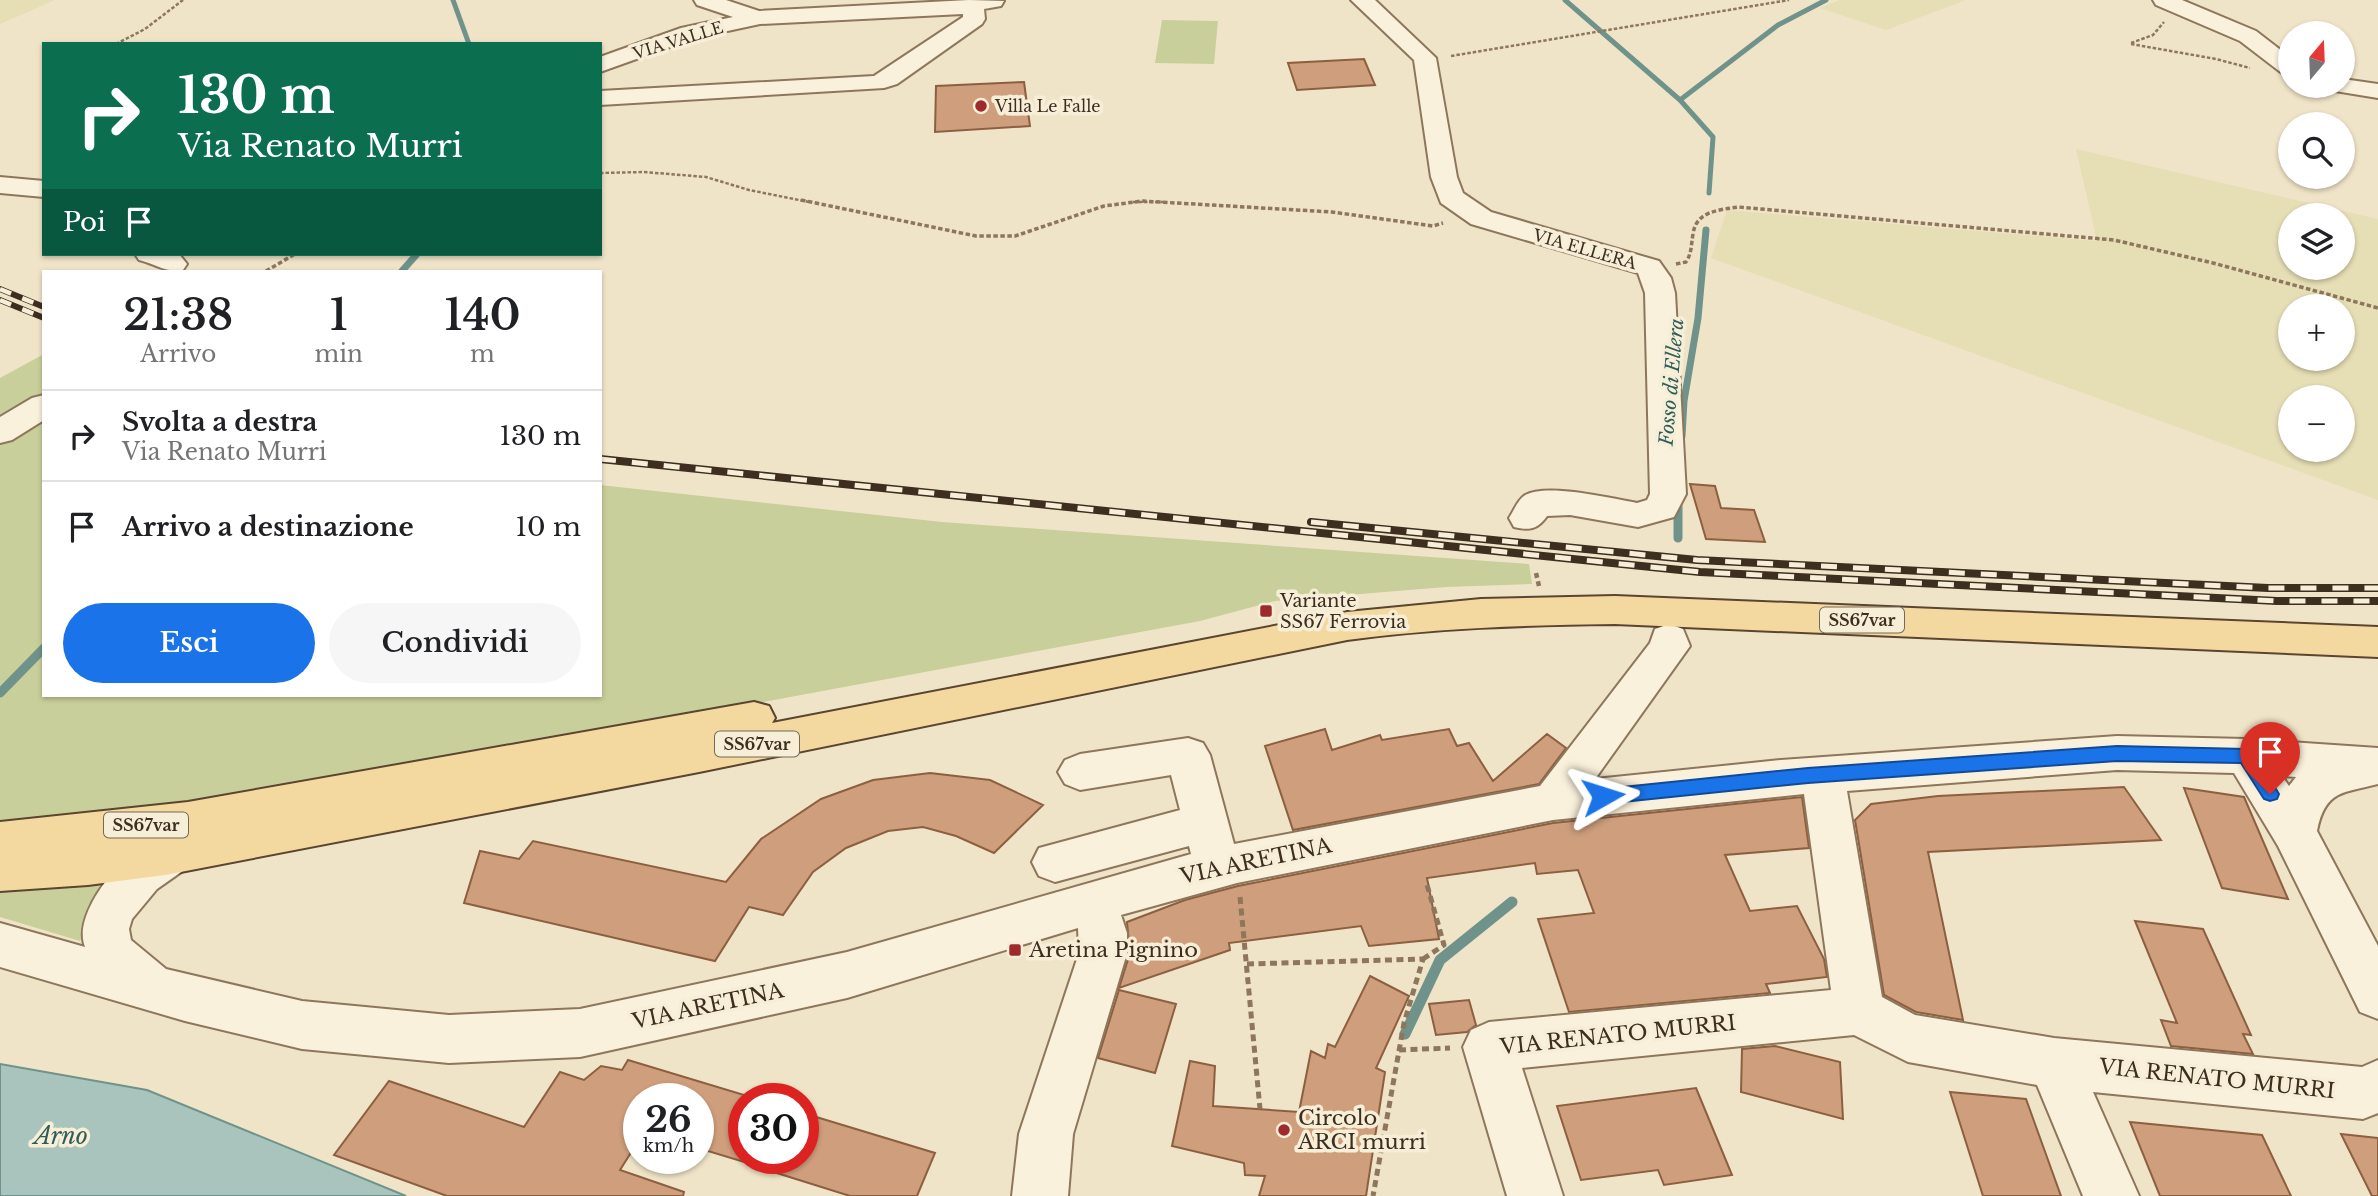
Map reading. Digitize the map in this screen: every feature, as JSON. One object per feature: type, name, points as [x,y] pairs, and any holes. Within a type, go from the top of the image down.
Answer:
[{"type":"main road","name":"SS67var","points":[[0,871],[88,865],[165,855],[713,753],[1347,626],[1423,615],[1615,610],[2378,642]]},
{"type":"main road","name":"SS67var","points":[[0,841],[188,821],[1193,639],[1347,626]]},
{"type":"street","points":[[602,98],[876,83],[889,79],[974,19],[977,3],[757,18],[705,0]]},
{"type":"street","points":[[1362,0],[1426,60],[1444,177],[1451,197],[1459,203]]},
{"type":"street","points":[[2166,1],[2248,36],[2278,59]]},
{"type":"street","name":"VIA VALLE","points":[[602,64],[689,33],[757,18]]},
{"type":"street","points":[[2356,88],[2378,91]]},
{"type":"street","points":[[0,185],[42,189]]},
{"type":"street","name":"VIA ELLERA","points":[[1459,203],[1481,218],[1649,267],[1656,278],[1660,293],[1668,494],[1661,508],[1638,515],[1553,502],[1537,504],[1527,519]]},
{"type":"street","points":[[0,432],[42,406]]},
{"type":"street","points":[[1553,802],[1670,646],[1669,639]]},
{"type":"street","name":"VIA ARETINA","points":[[0,945],[152,988],[303,1026],[449,1039],[580,1033],[847,975],[1091,904],[1220,851],[1553,802],[1823,775],[2117,753],[2246,756],[2378,768]]},
{"type":"street","points":[[1055,862],[1220,851],[1188,755],[1080,772]]},
{"type":"street","points":[[2246,756],[2294,832],[2378,996]]},
{"type":"street","points":[[2294,832],[2298,807],[2307,790],[2336,776],[2378,768]]},
{"type":"street","points":[[1823,775],[1859,1011]]},
{"type":"street","name":"VIA ARETINA","points":[[152,988],[116,959],[106,940],[107,925],[127,887],[165,855],[290,802]]},
{"type":"street","points":[[1040,1196],[1046,1134],[1103,953],[1105,939],[1102,923],[1091,904]]},
{"type":"street","name":"VIA RENATO MURRI","points":[[1535,1196],[1489,1047],[1859,1011],[1908,1038],[2054,1063],[2363,1093],[2378,1086]]},
{"type":"street","points":[[2054,1063],[2111,1196]]},
{"type":"path","points":[[120,42],[145,29],[183,0]]},
{"type":"path","points":[[1426,60],[1789,0]]},
{"type":"path","points":[[2166,1],[2170,13],[2153,35],[2131,44],[2216,59],[2259,71]]},
{"type":"path","points":[[602,173],[644,172],[706,177],[748,190],[976,236],[1015,236],[1104,206],[1142,201],[1332,212],[1433,226],[1451,221],[1459,203]]},
{"type":"path","points":[[1649,267],[1686,262],[1693,253],[1694,227],[1708,212],[1738,207],[2114,240],[2213,263],[2378,308]]},
{"type":"path","points":[[268,270],[292,256]]},
{"type":"path","points":[[1536,573],[1539,588]]},
{"type":"path","points":[[1220,851],[1247,964],[1260,1109]]},
{"type":"path","points":[[1247,964],[1423,959],[1444,945],[1426,881]]},
{"type":"path","points":[[1373,1196],[1404,1023],[1423,959]]},
{"type":"path","points":[[1399,1050],[1489,1047]]},
{"type":"shaded area","points":[[0,0],[55,0],[0,24]]},
{"type":"shaded area","points":[[1840,0],[1966,0],[1886,30],[1820,8]]},
{"type":"shaded area","points":[[2076,149],[2309,203],[2278,203],[2278,280],[2355,280],[2355,214],[2378,219],[2378,500],[1711,258],[1727,210],[2097,241]]},
{"type":"green space","points":[[1162,20],[1218,21],[1214,64],[1155,63]]},
{"type":"green space","points":[[42,355],[42,697],[602,697],[602,485],[942,522],[1529,564],[1532,584],[1446,587],[1275,601],[1200,621],[277,792],[0,831],[0,378]]},
{"type":"green space","points":[[120,875],[80,941],[0,917],[0,885]]},
{"type":"water","name":"Arno","points":[[0,1064],[147,1090],[406,1196],[0,1196]]},
{"type":"building","points":[[1364,59],[1375,85],[1297,90],[1288,63]]},
{"type":"building","name":"Villa Le Falle","points":[[1024,82],[1030,126],[935,132],[936,86]]},
{"type":"building","points":[[1690,484],[1715,486],[1721,508],[1754,510],[1765,542],[1706,539]]},
{"type":"building","points":[[1325,729],[1332,750],[1380,735],[1382,740],[1449,729],[1457,746],[1469,743],[1493,781],[1547,734],[1566,748],[1539,784],[1293,830],[1265,746]]},
{"type":"building","points":[[930,773],[990,780],[1043,805],[994,853],[956,836],[923,827],[888,831],[846,848],[813,872],[783,915],[749,907],[715,961],[464,903],[480,851],[519,859],[533,841],[726,882],[761,839],[821,799],[873,780]]},
{"type":"building","points":[[2124,787],[2161,840],[1928,852],[1963,1020],[1916,1012],[1884,995],[1855,820],[1871,804],[1938,796]]},
{"type":"building","points":[[2184,788],[2244,797],[2288,899],[2222,888]]},
{"type":"building","points":[[1802,797],[1809,848],[1725,855],[1750,911],[1797,906],[1824,959],[1827,977],[1766,984],[1770,993],[1569,1012],[1538,919],[1594,913],[1578,870],[1537,874],[1535,863],[1427,878],[1439,939],[1369,946],[1361,926],[1229,943],[1230,950],[1119,988],[1130,953],[1127,922],[1185,900],[1238,886],[1553,823]]},
{"type":"building","points":[[2135,921],[2203,929],[2251,1035],[2243,1034],[2253,1054],[2171,1046],[2161,1020],[2177,1023]]},
{"type":"building","points":[[1370,976],[1409,996],[1376,1068],[1385,1072],[1366,1196],[1259,1196],[1265,1176],[1245,1175],[1244,1163],[1172,1146],[1190,1061],[1215,1066],[1213,1106],[1299,1112],[1311,1051],[1325,1058],[1328,1044],[1335,1047]]},
{"type":"building","points":[[1119,990],[1176,1004],[1155,1073],[1098,1058]]},
{"type":"building","points":[[1469,1000],[1476,1025],[1467,1032],[1436,1035],[1429,1004]]},
{"type":"building","points":[[1775,1046],[1840,1062],[1843,1119],[1741,1092],[1742,1049]]},
{"type":"building","points":[[628,1060],[704,1083],[623,1083],[623,1165],[620,1170],[623,1174],[632,1174],[684,1192],[683,1196],[447,1196],[334,1155],[389,1081],[524,1127],[560,1072],[584,1080],[601,1066],[622,1070]]},
{"type":"building","points":[[714,1086],[728,1090],[728,1157],[714,1153]]},
{"type":"building","points":[[1696,1088],[1732,1175],[1664,1185],[1658,1170],[1581,1180],[1557,1106]]},
{"type":"building","points":[[1950,1092],[2026,1099],[2061,1196],[1983,1196]]},
{"type":"building","points":[[819,1118],[935,1153],[917,1196],[850,1196],[780,1174],[819,1174]]},
{"type":"building","points":[[2130,1122],[2262,1135],[2291,1196],[2160,1196]]},
{"type":"building","points":[[2341,1134],[2378,1138],[2378,1196],[2372,1196]]},
{"type":"waterway","points":[[453,0],[468,42]]},
{"type":"waterway","name":"Fosso di Ellera","points":[[1565,0],[1680,100]]},
{"type":"waterway","points":[[1680,100],[1778,25],[1826,0]]},
{"type":"waterway","name":"Fosso di Ellera","points":[[1680,100],[1713,137],[1709,193]]},
{"type":"waterway","name":"Fosso di Ellera","points":[[1682,436],[1684,401],[1698,318],[1706,230]]},
{"type":"waterway","points":[[403,270],[415,256]]},
{"type":"waterway","name":"Fosso di Ellera","points":[[1678,499],[1678,538]]},
{"type":"waterway","points":[[0,693],[42,650]]},
{"type":"waterway","name":"Fosso di Ellera","points":[[1405,1034],[1440,960],[1512,902]]},
{"type":"railway","points":[[0,289],[42,306]]},
{"type":"railway","points":[[0,300],[42,317]]},
{"type":"railway","points":[[602,459],[1700,572],[2277,601],[2378,601]]},
{"type":"railway","points":[[1311,522],[1697,560],[2268,588],[2378,588]]},
{"type":"place","name":"Villa Le Falle","points":[[981,106]]},
{"type":"place","name":"Variante SS67 Ferrovia","points":[[1266,611]]},
{"type":"place","name":"Aretina Pignino","points":[[1015,950]]},
{"type":"place","name":"Circolo ARCI murri","points":[[1284,1130]]},
{"type":"route","points":[[1603,796],[1808,776],[2117,753],[2246,756],[2270,794]]}]
